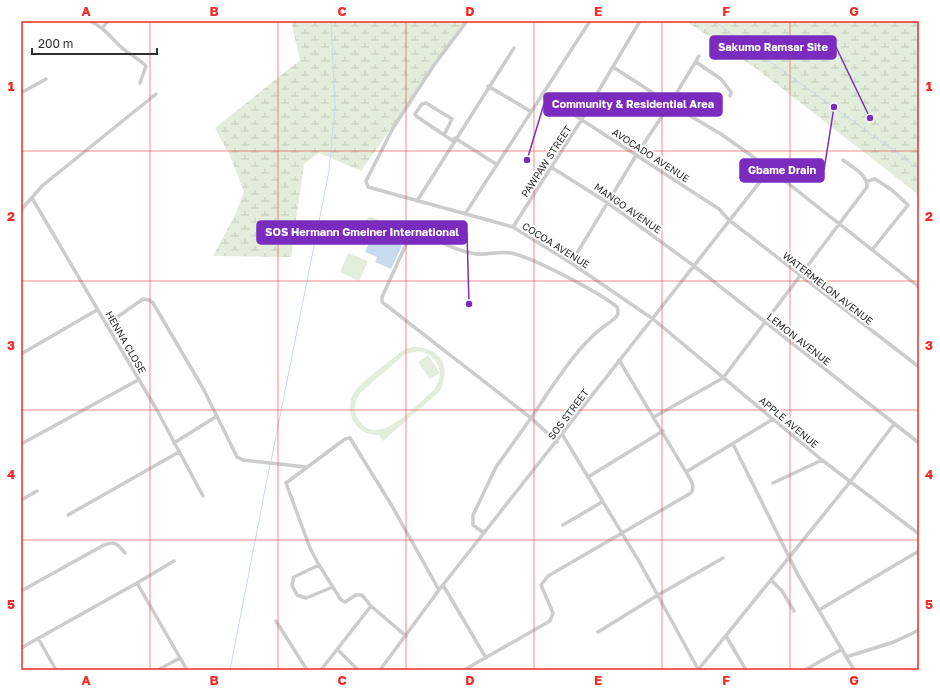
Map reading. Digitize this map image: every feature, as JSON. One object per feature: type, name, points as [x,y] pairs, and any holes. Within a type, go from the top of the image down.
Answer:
[{"type":"street","points":[[90,21],[103,27],[122,48],[138,58],[146,66],[140,83]]},
{"type":"street","points":[[103,27],[108,21]]},
{"type":"street","name":"COCOA AVENUE","points":[[468,21],[434,65],[393,128],[366,181],[368,187],[513,227],[571,263],[652,319]]},
{"type":"street","points":[[465,214],[530,111],[590,21]]},
{"type":"street","name":"PAWPAW STREET","points":[[513,227],[582,119],[640,21]]},
{"type":"street","points":[[417,201],[488,86],[514,48]]},
{"type":"street","points":[[571,263],[699,56]]},
{"type":"street","points":[[696,62],[721,79],[731,92],[730,96]]},
{"type":"street","points":[[613,67],[670,104],[721,134],[770,169],[919,287]]},
{"type":"street","points":[[21,93],[46,79]]},
{"type":"street","points":[[488,86],[530,111]]},
{"type":"street","points":[[21,210],[42,186],[156,94]]},
{"type":"street","name":"AVOCADO AVENUE","points":[[542,94],[637,154],[719,209],[729,220]]},
{"type":"street","points":[[444,135],[452,119],[426,103],[422,104],[415,114],[416,116],[444,135],[496,164]]},
{"type":"street","points":[[654,417],[723,378],[868,187],[868,181],[843,160]]},
{"type":"street","name":"MANGO AVENUE","points":[[551,167],[608,202],[694,266]]},
{"type":"street","name":"SOS STREET","points":[[380,670],[439,590],[557,442],[619,360],[770,169]]},
{"type":"street","points":[[868,181],[875,178],[892,190],[908,205],[872,250]]},
{"type":"street","name":"HENNA CLOSE","points":[[32,198],[138,380],[203,496]]},
{"type":"street","name":"WATERMELON AVENUE","points":[[729,220],[919,367]]},
{"type":"street","points":[[484,534],[472,525],[473,516],[496,467],[531,418],[552,387],[585,345],[597,332],[618,316],[619,311],[617,307],[573,281],[528,259],[511,253],[479,254],[467,252],[422,233],[412,236],[382,297],[382,302],[531,418],[557,442]]},
{"type":"street","name":"LEMON AVENUE","points":[[694,266],[894,424],[919,442]]},
{"type":"street","points":[[106,325],[142,299],[149,300],[153,303],[175,340],[218,416],[240,459],[306,466]]},
{"type":"street","points":[[21,354],[97,310]]},
{"type":"street","name":"APPLE AVENUE","points":[[652,319],[822,460],[919,534]]},
{"type":"street","points":[[464,670],[550,621],[553,613],[542,590],[541,585],[544,579],[691,493],[694,485],[663,431],[619,360]]},
{"type":"street","points":[[22,443],[138,380]]},
{"type":"street","points":[[174,443],[218,416]]},
{"type":"street","points":[[686,472],[773,420]]},
{"type":"street","points":[[562,434],[658,595],[698,670],[850,482],[894,424]]},
{"type":"street","points":[[588,477],[663,431]]},
{"type":"street","points":[[406,636],[359,594],[345,602],[343,601],[319,565],[286,485],[288,479],[345,439],[350,438],[354,441],[439,590]]},
{"type":"street","points":[[733,444],[790,557],[854,670]]},
{"type":"street","points":[[68,515],[179,452]]},
{"type":"street","points":[[773,483],[822,460]]},
{"type":"street","points":[[21,500],[37,491]]},
{"type":"street","points":[[563,525],[602,502]]},
{"type":"street","points":[[21,591],[112,542],[118,544],[125,553]]},
{"type":"street","points":[[819,610],[919,551]]},
{"type":"street","points":[[598,632],[658,595],[723,558]]},
{"type":"street","points":[[21,648],[174,561]]},
{"type":"street","points":[[319,565],[294,577],[292,585],[298,595],[306,598],[333,587]]},
{"type":"street","points":[[771,580],[782,591],[794,611]]},
{"type":"street","points":[[137,583],[186,670]]},
{"type":"street","points":[[443,585],[486,658]]},
{"type":"street","points":[[321,670],[372,606]]},
{"type":"street","points":[[276,621],[307,670]]},
{"type":"street","points":[[846,657],[894,642],[919,630]]},
{"type":"street","points":[[726,636],[746,670]]},
{"type":"street","points":[[38,638],[56,670]]},
{"type":"street","points":[[805,670],[842,649]]},
{"type":"street","points":[[338,650],[358,670]]},
{"type":"street","points":[[158,670],[180,658]]},
{"type":"green space","points":[[291,21],[466,21],[361,171],[319,153],[304,164],[291,257],[213,256],[235,215],[244,192],[231,158],[215,128],[300,60]]},
{"type":"green space","points":[[686,21],[919,21],[919,195],[757,69]]},
{"type":"green space","points":[[369,216],[407,233],[402,245],[363,228]]},
{"type":"green space","points":[[348,253],[368,261],[359,281],[340,272]]},
{"type":"green space","points":[[412,347],[430,350],[441,359],[445,373],[440,391],[383,441],[379,436],[380,435],[365,432],[356,425],[350,410],[351,401],[354,393],[361,385],[403,350]],"holes":[[[418,351],[431,356],[440,371],[438,384],[434,390],[397,422],[386,428],[376,430],[366,428],[358,419],[355,409],[360,393],[404,355]]]},
{"type":"green space","points":[[428,355],[440,373],[430,379],[418,362]]},
{"type":"water","points":[[386,238],[402,246],[391,269],[375,262],[377,257],[365,252],[371,239],[383,244]]},
{"type":"waterway","points":[[271,461],[329,171],[335,105],[331,21]]},
{"type":"waterway","points":[[714,21],[919,169]]},
{"type":"waterway","points":[[230,670],[270,464]]},
{"type":"place","name":"Gbame Drain","points":[[834,107]]},
{"type":"place","name":"Sakumo Ramsar Site","points":[[870,118]]},
{"type":"place","name":"Community & Residential Area","points":[[527,160]]},
{"type":"place","name":"SOS Hermann Gmeiner International","points":[[469,304]]}]
